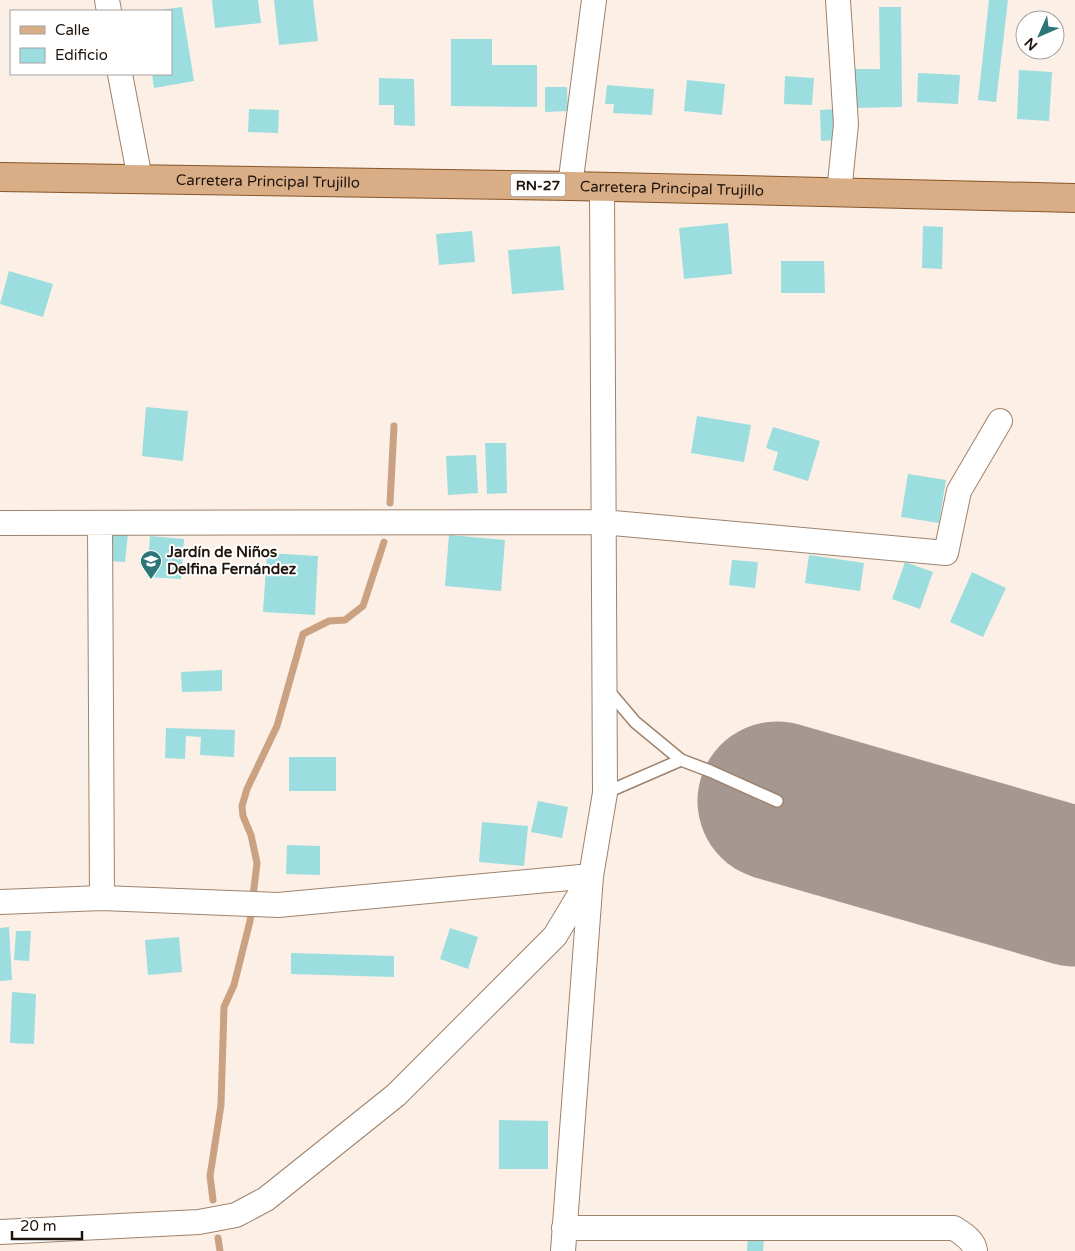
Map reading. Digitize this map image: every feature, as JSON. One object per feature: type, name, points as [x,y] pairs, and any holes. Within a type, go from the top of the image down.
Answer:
[{"type":"main road","name":"Carretera Principal Trujillo","points":[[0,177],[570,186],[1075,198]]},
{"type":"street","points":[[570,186],[594,0]]},
{"type":"street","points":[[838,0],[846,124],[839,193]]},
{"type":"street","points":[[120,75],[140,179]]},
{"type":"street","points":[[563,1251],[591,876],[605,793],[602,522],[602,188]]},
{"type":"street","points":[[0,523],[602,522],[946,553],[959,491],[1000,421]]},
{"type":"street","points":[[100,524],[102,898]]},
{"type":"street","points":[[0,902],[102,898],[268,904],[591,876]]},
{"type":"street","points":[[0,1232],[199,1222],[236,1216],[266,1199],[396,1095],[554,936],[591,876]]},
{"type":"street","points":[[564,1228],[954,1228],[967,1236],[975,1247],[975,1251]]},
{"type":"lane","points":[[605,686],[635,722],[681,760],[718,774],[777,801]]},
{"type":"lane","points":[[605,793],[681,760]]},
{"type":"building","points":[[212,0],[258,0],[261,23],[215,28]]},
{"type":"building","points":[[274,0],[313,0],[318,41],[279,45]]},
{"type":"building","points":[[989,0],[1008,0],[996,102],[978,100]]},
{"type":"building","points":[[182,7],[194,81],[154,88],[152,75],[172,75],[172,10],[160,10]]},
{"type":"building","points":[[879,7],[901,7],[902,107],[853,108],[853,69],[880,69]]},
{"type":"building","points":[[451,39],[492,39],[492,65],[537,65],[537,107],[451,106]]},
{"type":"building","points":[[1019,70],[1052,72],[1049,121],[1017,119]]},
{"type":"building","points":[[918,73],[960,75],[958,104],[917,102]]},
{"type":"building","points":[[785,76],[814,78],[812,105],[784,104]]},
{"type":"building","points":[[379,78],[414,79],[415,126],[394,125],[394,105],[379,105]]},
{"type":"building","points":[[687,80],[725,84],[722,115],[684,111]]},
{"type":"building","points":[[607,85],[654,89],[652,115],[613,113],[614,104],[605,104]]},
{"type":"building","points":[[545,87],[567,87],[568,111],[545,112]]},
{"type":"building","points":[[249,109],[279,110],[278,133],[248,132]]},
{"type":"building","points":[[838,109],[839,140],[821,141],[820,110]]},
{"type":"building","points":[[728,223],[732,274],[684,279],[679,228]]},
{"type":"building","points":[[923,226],[943,227],[942,269],[922,268]]},
{"type":"building","points":[[472,231],[475,262],[439,265],[436,234]]},
{"type":"building","points":[[560,246],[564,290],[512,294],[508,250]]},
{"type":"building","points":[[781,261],[824,261],[825,293],[781,293]]},
{"type":"building","points":[[9,271],[53,284],[43,317],[0,304]]},
{"type":"building","points":[[146,407],[188,411],[183,461],[142,456]]},
{"type":"building","points":[[697,416],[751,425],[744,462],[691,453]]},
{"type":"building","points":[[773,427],[820,441],[808,481],[773,470],[778,452],[766,448]]},
{"type":"building","points":[[485,443],[506,443],[507,493],[487,494]]},
{"type":"building","points":[[476,455],[478,493],[448,495],[446,456]]},
{"type":"building","points":[[908,474],[946,480],[939,523],[901,517]]},
{"type":"building","points":[[110,533],[128,534],[125,562],[108,561]]},
{"type":"building","points":[[449,535],[505,540],[501,591],[445,586]]},
{"type":"building","points":[[150,536],[184,539],[181,579],[147,577]]},
{"type":"building","points":[[267,553],[318,556],[315,615],[263,612]]},
{"type":"building","points":[[809,555],[864,563],[860,591],[805,583]]},
{"type":"building","points":[[732,560],[758,562],[755,588],[729,585]]},
{"type":"building","points":[[905,562],[933,572],[920,609],[892,599]]},
{"type":"building","points":[[972,572],[1006,588],[983,637],[950,622]]},
{"type":"building","points":[[222,670],[222,691],[182,692],[181,672]]},
{"type":"building","points":[[166,728],[235,730],[234,757],[200,755],[201,737],[186,736],[185,759],[165,758]]},
{"type":"building","points":[[289,757],[336,757],[336,791],[289,791]]},
{"type":"building","points":[[538,801],[568,807],[562,838],[531,832]]},
{"type":"building","points":[[482,822],[528,826],[524,866],[479,862]]},
{"type":"building","points":[[287,845],[320,846],[320,875],[286,874]]},
{"type":"building","points":[[9,927],[12,980],[0,981],[0,928]]},
{"type":"building","points":[[450,928],[478,937],[468,969],[440,959]]},
{"type":"building","points":[[16,931],[31,931],[29,961],[14,960]]},
{"type":"building","points":[[179,937],[182,972],[148,975],[145,940]]},
{"type":"building","points":[[291,953],[394,956],[394,977],[291,974]]},
{"type":"building","points":[[12,992],[36,994],[34,1044],[10,1043]]},
{"type":"building","points":[[499,1120],[548,1121],[548,1169],[499,1169]]},
{"type":"building","points":[[748,1237],[764,1239],[763,1251],[747,1251]]},
{"type":"waterway","points":[[390,503],[394,426]]},
{"type":"waterway","points":[[213,1200],[210,1176],[221,1105],[224,1007],[234,985],[250,921],[257,863],[251,835],[243,816],[242,806],[247,789],[277,726],[303,634],[329,621],[345,620],[363,606],[384,542]]},
{"type":"waterway","points":[[218,1238],[220,1251]]},
{"type":"runway","points":[[777,801],[1075,887]]},
{"type":"place","name":"Jardín de Niños Delfina Fernández","points":[[151,580]]}]
